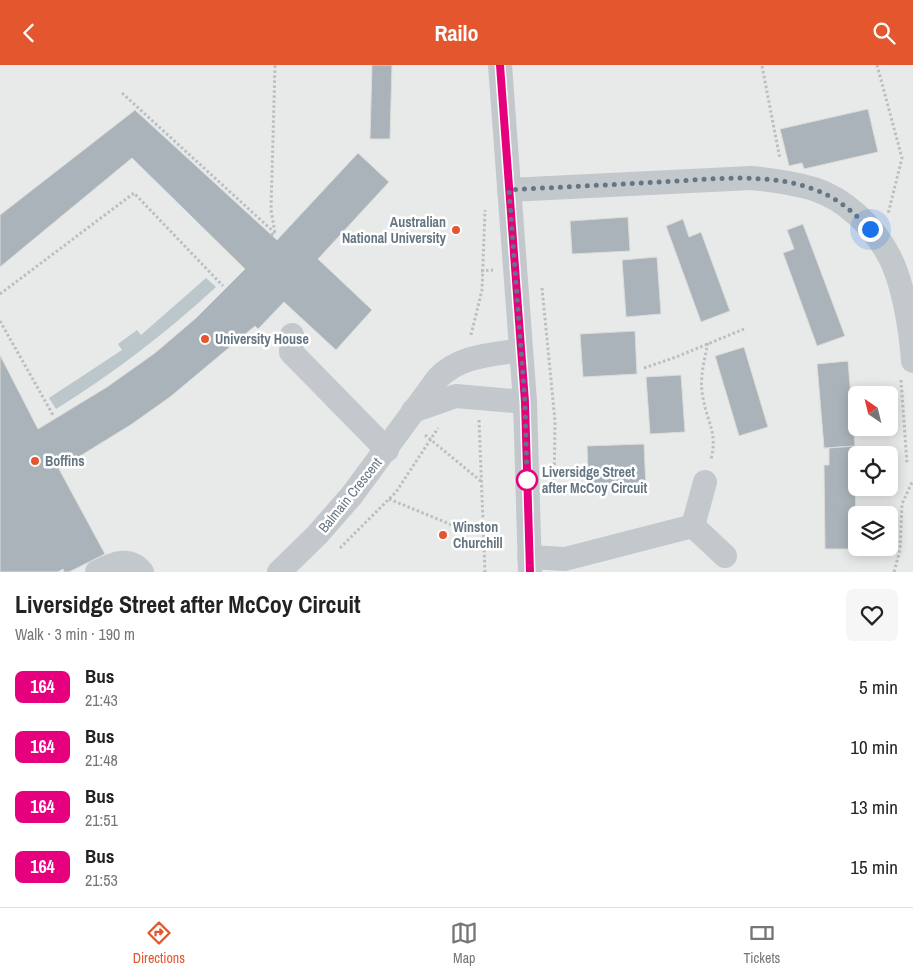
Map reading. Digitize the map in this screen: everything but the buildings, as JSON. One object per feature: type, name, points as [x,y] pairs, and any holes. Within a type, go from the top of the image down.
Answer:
[{"type":"street","points":[[500,65],[522,350],[530,564],[566,559],[693,527]]},
{"type":"street","points":[[509,190],[751,178],[784,181],[816,190],[846,206],[870,229],[889,254],[904,299],[907,368]]},
{"type":"street","points":[[292,335],[291,352],[387,450]]},
{"type":"street","name":"Balmain Crescent","points":[[278,572],[317,535],[387,450],[438,378],[449,367],[466,360],[522,350]]},
{"type":"street","points":[[410,416],[456,396],[525,402]]},
{"type":"street","points":[[693,527],[705,482]]},
{"type":"street","points":[[693,527],[725,556]]},
{"type":"street","points":[[97,572],[128,561],[136,564],[142,572]]},
{"type":"path","points":[[122,93],[273,234],[271,209],[275,65]]},
{"type":"path","points":[[870,229],[890,213],[891,195],[902,158],[877,65]]},
{"type":"path","points":[[762,66],[784,181]]},
{"type":"path","points":[[0,294],[134,193],[223,286]]},
{"type":"path","points":[[469,341],[482,290],[484,207]]},
{"type":"path","points":[[0,321],[53,415]]},
{"type":"path","points":[[644,368],[744,329]]},
{"type":"path","points":[[705,482],[713,452],[714,435],[702,397],[702,370],[708,343]]},
{"type":"path","points":[[907,368],[908,464]]},
{"type":"path","points":[[476,397],[482,482],[485,572]]},
{"type":"path","points":[[410,416],[431,440],[482,482]]},
{"type":"path","points":[[335,553],[389,499],[442,423]]},
{"type":"path","points":[[894,572],[900,550],[902,504],[913,480]]},
{"type":"path","points":[[389,499],[452,525],[484,533]]},
{"type":"shaded area","name":"Australian National University","points":[[0,65],[913,65],[913,572],[0,572]]},
{"type":"shaded area","points":[[206,278],[216,287],[197,304],[119,367],[56,409],[49,398],[122,350],[118,344],[137,330],[141,335]]},
{"type":"bus line","name":"164","points":[[500,65],[525,402],[530,572]]},
{"type":"place","name":"Australian National University","points":[[456,230]]},
{"type":"place","name":"University House","points":[[205,339]]},
{"type":"place","name":"Boffins","points":[[35,461]]},
{"type":"place","name":"Liversidge Street after McCoy Circuit","points":[[527,480]]},
{"type":"place","name":"Winston Churchill","points":[[443,535]]},
{"type":"route","points":[[527,480],[525,402],[509,190],[716,179],[751,178],[782,181],[816,190],[846,206],[870,229]]}]
